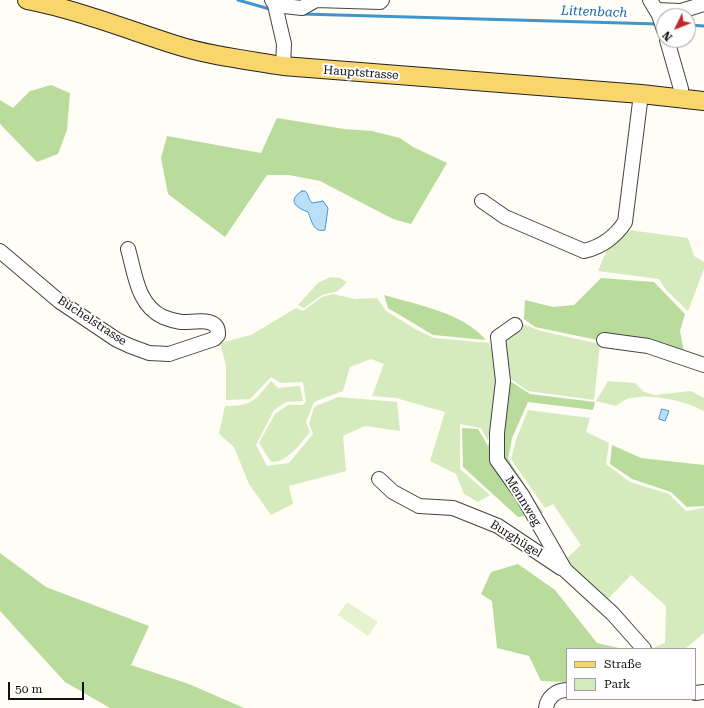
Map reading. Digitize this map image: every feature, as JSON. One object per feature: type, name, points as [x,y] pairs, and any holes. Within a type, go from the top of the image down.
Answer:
[{"type":"main road","name":"Hauptstrasse","points":[[27,0],[65,8],[177,45],[232,58],[283,66],[490,84],[641,94],[704,101]]},
{"type":"street","points":[[283,66],[284,44],[275,8],[302,8],[316,0],[380,2],[382,0]]},
{"type":"street","points":[[655,8],[682,11],[704,4]]},
{"type":"street","points":[[669,48],[681,89],[680,98]]},
{"type":"street","points":[[482,201],[510,219],[584,251],[597,248],[618,232],[625,222],[641,94]]},
{"type":"street","name":"Büchelstrasse","points":[[0,251],[59,301],[117,340],[130,346],[149,353],[169,354],[214,339],[218,335],[218,330],[215,325],[207,321],[176,321],[162,316],[148,306],[141,297],[128,249]]},
{"type":"street","name":"Mennweg","points":[[515,325],[498,337],[503,381],[497,433],[497,460],[522,495],[565,570],[613,614],[643,648]]},
{"type":"street","points":[[604,340],[648,346],[704,365]]},
{"type":"street","name":"Burghügel","points":[[379,480],[392,492],[419,506],[453,508],[498,526],[565,570]]},
{"type":"street","points":[[546,708],[548,700],[552,695],[566,690]]},
{"type":"green space","points":[[51,85],[70,93],[67,130],[58,154],[37,162],[0,124],[0,100],[13,108],[30,91]]},
{"type":"green space","points":[[277,118],[344,129],[372,131],[400,138],[413,147],[447,163],[411,224],[393,219],[320,181],[289,175],[267,175],[225,237],[168,194],[161,158],[167,136],[261,153]]},
{"type":"green space","points":[[629,230],[688,238],[694,256],[704,262],[704,269],[688,311],[666,290],[659,279],[598,271],[608,247]]},
{"type":"green space","points":[[330,277],[340,278],[347,282],[338,291],[322,295],[304,308],[298,305],[318,283]]},
{"type":"green space","points":[[601,278],[654,282],[685,314],[680,331],[684,352],[597,340],[535,327],[524,319],[525,300],[553,307],[574,305]]},
{"type":"green space","points":[[333,294],[355,299],[377,298],[386,311],[417,330],[434,338],[489,343],[496,367],[496,392],[488,441],[481,428],[460,424],[460,469],[490,495],[478,502],[464,494],[456,474],[430,461],[445,412],[396,398],[372,396],[384,364],[371,359],[350,367],[343,391],[314,402],[306,422],[310,432],[288,456],[271,462],[259,443],[275,414],[288,405],[303,405],[306,402],[303,382],[281,383],[271,377],[250,399],[226,400],[226,365],[220,343],[251,335],[296,308],[303,311],[322,297]]},
{"type":"green space","points":[[384,295],[424,306],[452,316],[476,330],[486,340],[433,335],[388,308]]},
{"type":"green space","points":[[523,324],[541,331],[600,344],[594,400],[528,391],[508,377],[505,352],[506,340],[515,329]]},
{"type":"green space","points":[[507,379],[530,394],[595,402],[593,410],[528,402],[512,438],[508,459],[543,513],[518,517],[463,467],[462,428],[478,429],[488,446]]},
{"type":"green space","points":[[271,381],[278,388],[300,386],[303,401],[286,402],[274,410],[256,445],[267,466],[289,463],[313,434],[309,424],[314,407],[338,397],[397,402],[400,431],[365,426],[343,436],[346,471],[289,486],[293,504],[271,515],[249,484],[234,447],[219,434],[225,406],[242,405],[252,401]]},
{"type":"green space","points":[[608,381],[635,383],[644,392],[655,395],[691,391],[704,398],[704,411],[687,404],[658,397],[630,398],[624,400],[616,406],[596,401]]},
{"type":"green space","points":[[528,410],[590,418],[586,432],[609,443],[606,464],[630,482],[669,494],[686,511],[704,508],[704,633],[686,648],[652,648],[665,643],[666,606],[631,575],[607,600],[572,570],[565,560],[581,545],[553,504],[545,508],[511,459],[516,440]]},
{"type":"green space","points":[[612,445],[641,458],[704,465],[704,506],[687,507],[671,492],[632,479],[610,464]]},
{"type":"green space","points":[[0,553],[46,587],[149,626],[131,665],[189,684],[244,708],[110,708],[65,682],[0,611]]},
{"type":"green space","points":[[518,564],[555,590],[597,643],[619,648],[566,648],[566,682],[541,681],[529,656],[497,648],[492,601],[481,594],[491,572]]},
{"type":"green space","points":[[347,602],[378,622],[368,636],[338,615]]},
{"type":"water","points":[[302,191],[306,192],[312,203],[323,201],[328,208],[325,230],[318,230],[315,228],[308,212],[295,204],[295,198]]},
{"type":"water","points":[[662,409],[669,411],[665,421],[659,419]]},
{"type":"waterway","name":"Littenbach","points":[[238,0],[273,10]]},
{"type":"waterway","name":"Littenbach","points":[[302,14],[656,24]]},
{"type":"waterway","name":"Littenbach","points":[[696,26],[704,26]]}]
